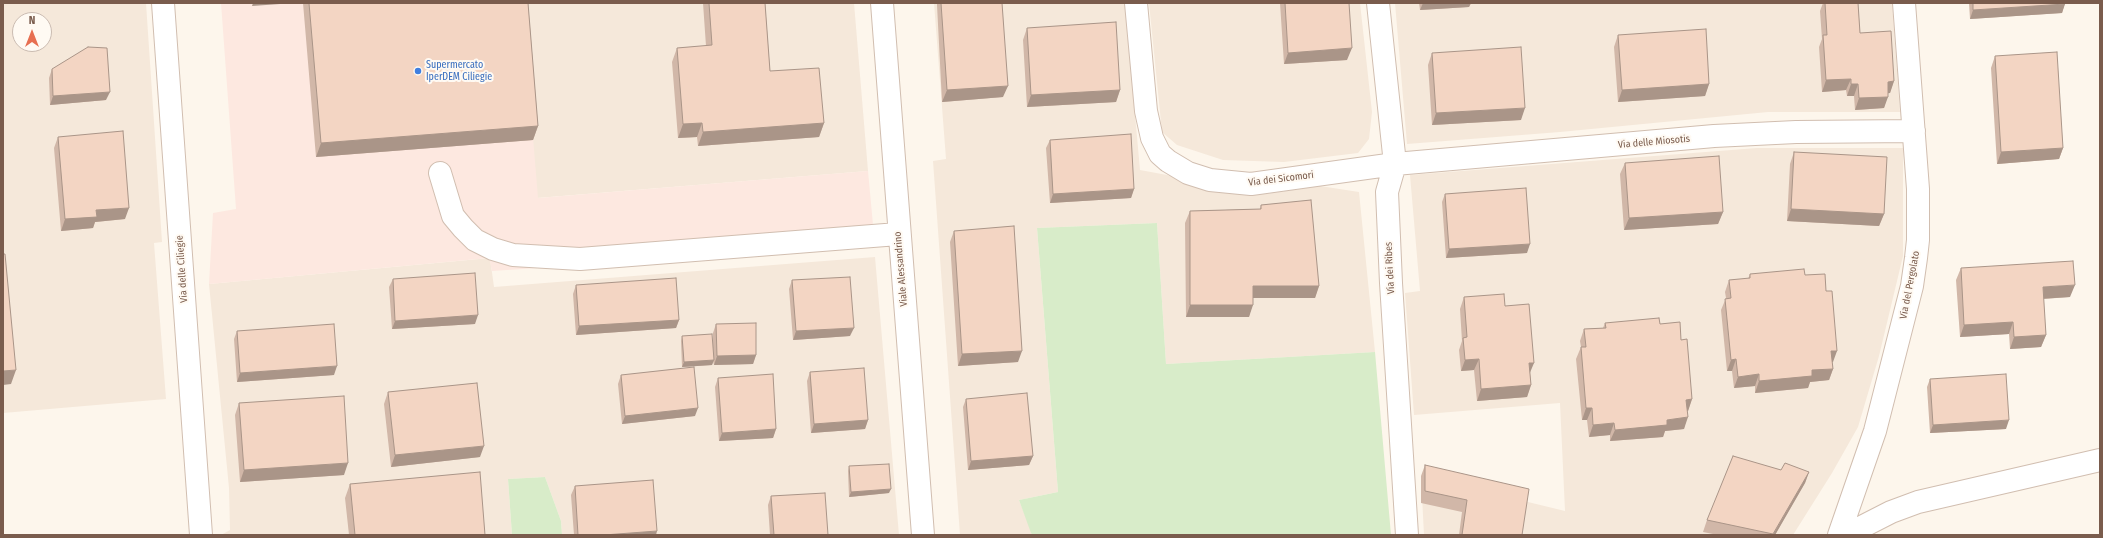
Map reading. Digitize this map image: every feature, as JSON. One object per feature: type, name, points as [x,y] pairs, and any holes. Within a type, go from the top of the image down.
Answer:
[{"type":"street","name":"Via delle Ciliegie","points":[[163,3],[202,535]]},
{"type":"street","name":"Viale Alessandrino","points":[[882,3],[898,234],[923,535]]},
{"type":"street","name":"Via dei Sicomori","points":[[1136,3],[1150,131],[1160,154],[1176,166],[1199,178],[1251,184],[1395,164]]},
{"type":"street","name":"Via dei Ribes","points":[[1378,3],[1395,164],[1387,192],[1390,283],[1407,535]]},
{"type":"street","name":"Via del Pergolato","points":[[1839,535],[1875,431],[1914,274],[1918,240],[1918,204],[1904,3]]},
{"type":"street","name":"Via delle Miosotis","points":[[1395,164],[1738,134],[1914,131]]},
{"type":"street","points":[[440,173],[453,216],[475,240],[492,249],[513,255],[535,258],[580,259],[898,234]]},
{"type":"street","points":[[1846,535],[1891,512],[1918,502],[2100,460]]},
{"type":"shaded area","points":[[3,3],[146,3],[162,242],[154,243],[166,399],[3,413]]},
{"type":"shaded area","points":[[221,3],[522,3],[538,198],[868,171],[875,246],[492,271],[489,258],[209,284],[213,213],[236,209]]},
{"type":"shaded area","points":[[522,3],[854,3],[868,171],[537,198]]},
{"type":"shaded area","points":[[934,3],[1125,3],[1140,170],[1167,175],[1217,191],[1265,194],[1320,186],[1359,192],[1375,352],[1166,364],[1157,223],[1037,228],[1058,492],[1019,500],[1033,535],[960,535],[933,161],[946,159]]},
{"type":"shaded area","points":[[1149,3],[1360,3],[1372,112],[1369,139],[1358,153],[1284,162],[1223,160],[1177,145],[1162,132]]},
{"type":"shaded area","points":[[1395,3],[1892,3],[1900,112],[1768,112],[1560,132],[1407,144]]},
{"type":"shaded area","points":[[1757,148],[1903,148],[1903,256],[1879,356],[1858,427],[1832,473],[1793,535],[1424,535],[1421,476],[1565,511],[1560,403],[1414,415],[1405,293],[1420,291],[1410,175]]},
{"type":"shaded area","points":[[875,257],[899,535],[562,535],[561,521],[545,477],[508,479],[512,535],[221,535],[230,530],[229,488],[209,284],[490,258],[494,287]]},
{"type":"green space","points":[[1157,223],[1166,364],[1375,352],[1391,535],[1033,535],[1031,533],[1019,500],[1058,492],[1037,228]]},
{"type":"green space","points":[[545,477],[561,521],[562,535],[512,535],[508,479]]},
{"type":"building","name":"Supermercato IperDEM Ciliegie","points":[[309,3],[528,3],[538,126],[321,143]]},
{"type":"building","points":[[709,3],[765,3],[770,71],[819,68],[824,123],[703,132],[702,123],[683,124],[677,48],[712,45]]},
{"type":"building","points":[[941,3],[1002,3],[1008,86],[947,90]]},
{"type":"building","points":[[1285,3],[1349,3],[1352,48],[1288,53]]},
{"type":"building","points":[[1825,3],[1858,3],[1860,33],[1891,31],[1894,81],[1888,82],[1888,97],[1859,98],[1858,84],[1851,84],[1851,79],[1826,80],[1823,35],[1827,35]]},
{"type":"building","points":[[1973,3],[2065,3],[2065,4],[1973,10]]},
{"type":"building","points":[[1116,22],[1120,90],[1031,95],[1027,28]]},
{"type":"building","points":[[1706,29],[1709,84],[1622,90],[1618,35]]},
{"type":"building","points":[[88,47],[107,48],[110,92],[53,96],[52,69]]},
{"type":"building","points":[[1521,47],[1525,108],[1436,113],[1432,53]]},
{"type":"building","points":[[2057,52],[2063,148],[2001,152],[1995,56]]},
{"type":"building","points":[[123,131],[129,208],[96,210],[97,217],[65,219],[58,137]]},
{"type":"building","points":[[1131,134],[1134,189],[1053,194],[1050,140]]},
{"type":"building","points":[[1794,152],[1887,157],[1884,214],[1791,209]]},
{"type":"building","points":[[1719,156],[1723,212],[1629,218],[1625,163]]},
{"type":"building","points":[[1526,188],[1530,244],[1449,249],[1445,194]]},
{"type":"building","points":[[1311,200],[1319,286],[1253,286],[1253,305],[1190,305],[1190,211],[1261,209],[1261,205]]},
{"type":"building","points":[[1014,226],[1022,351],[962,354],[954,231]]},
{"type":"building","points":[[3,254],[5,254],[16,370],[3,371]]},
{"type":"building","points":[[2073,261],[2075,285],[2043,287],[2046,335],[2014,337],[2013,322],[1964,325],[1961,268]]},
{"type":"building","points":[[1804,269],[1805,275],[1825,274],[1826,291],[1832,291],[1837,351],[1831,351],[1833,369],[1812,370],[1812,376],[1759,381],[1759,374],[1738,377],[1736,359],[1731,360],[1725,299],[1731,298],[1729,280],[1750,278],[1750,274]]},
{"type":"building","points":[[475,273],[478,315],[395,321],[393,279]]},
{"type":"building","points":[[850,277],[854,328],[796,331],[792,280]]},
{"type":"building","points":[[676,278],[679,320],[579,326],[576,285]]},
{"type":"building","points":[[1504,294],[1505,306],[1529,304],[1534,363],[1529,363],[1531,385],[1481,389],[1479,359],[1465,360],[1463,338],[1467,337],[1464,297]]},
{"type":"building","points":[[1659,318],[1660,324],[1680,322],[1681,340],[1687,339],[1692,399],[1686,400],[1688,417],[1667,420],[1667,425],[1615,430],[1614,423],[1593,425],[1592,408],[1586,408],[1581,347],[1586,347],[1584,329],[1606,328],[1605,323]]},
{"type":"building","points":[[756,323],[756,355],[717,356],[716,324]]},
{"type":"building","points":[[334,324],[337,366],[240,373],[237,331]]},
{"type":"building","points":[[712,334],[714,360],[684,362],[682,336]]},
{"type":"building","points":[[694,367],[698,408],[625,416],[621,375]]},
{"type":"building","points":[[864,368],[868,420],[814,424],[810,372]]},
{"type":"building","points":[[773,374],[776,429],[722,433],[718,378]]},
{"type":"building","points":[[2006,374],[2009,420],[1933,425],[1930,379]]},
{"type":"building","points":[[477,383],[484,446],[395,455],[388,392]]},
{"type":"building","points":[[1027,393],[1033,456],[971,461],[966,399]]},
{"type":"building","points":[[344,396],[348,463],[244,470],[239,403]]},
{"type":"building","points":[[1733,456],[1781,470],[1785,463],[1809,472],[1773,534],[1707,520]]},
{"type":"building","points":[[889,464],[891,489],[851,492],[849,466]]},
{"type":"building","points":[[1425,465],[1529,489],[1522,535],[1462,535],[1467,500],[1425,491]]},
{"type":"building","points":[[480,472],[485,535],[355,535],[350,484]]},
{"type":"building","points":[[653,480],[657,531],[604,535],[578,535],[575,486]]},
{"type":"building","points":[[825,493],[828,535],[774,535],[771,496]]},
{"type":"place","name":"Supermercato IperDEM Ciliegie","points":[[418,71]]}]
